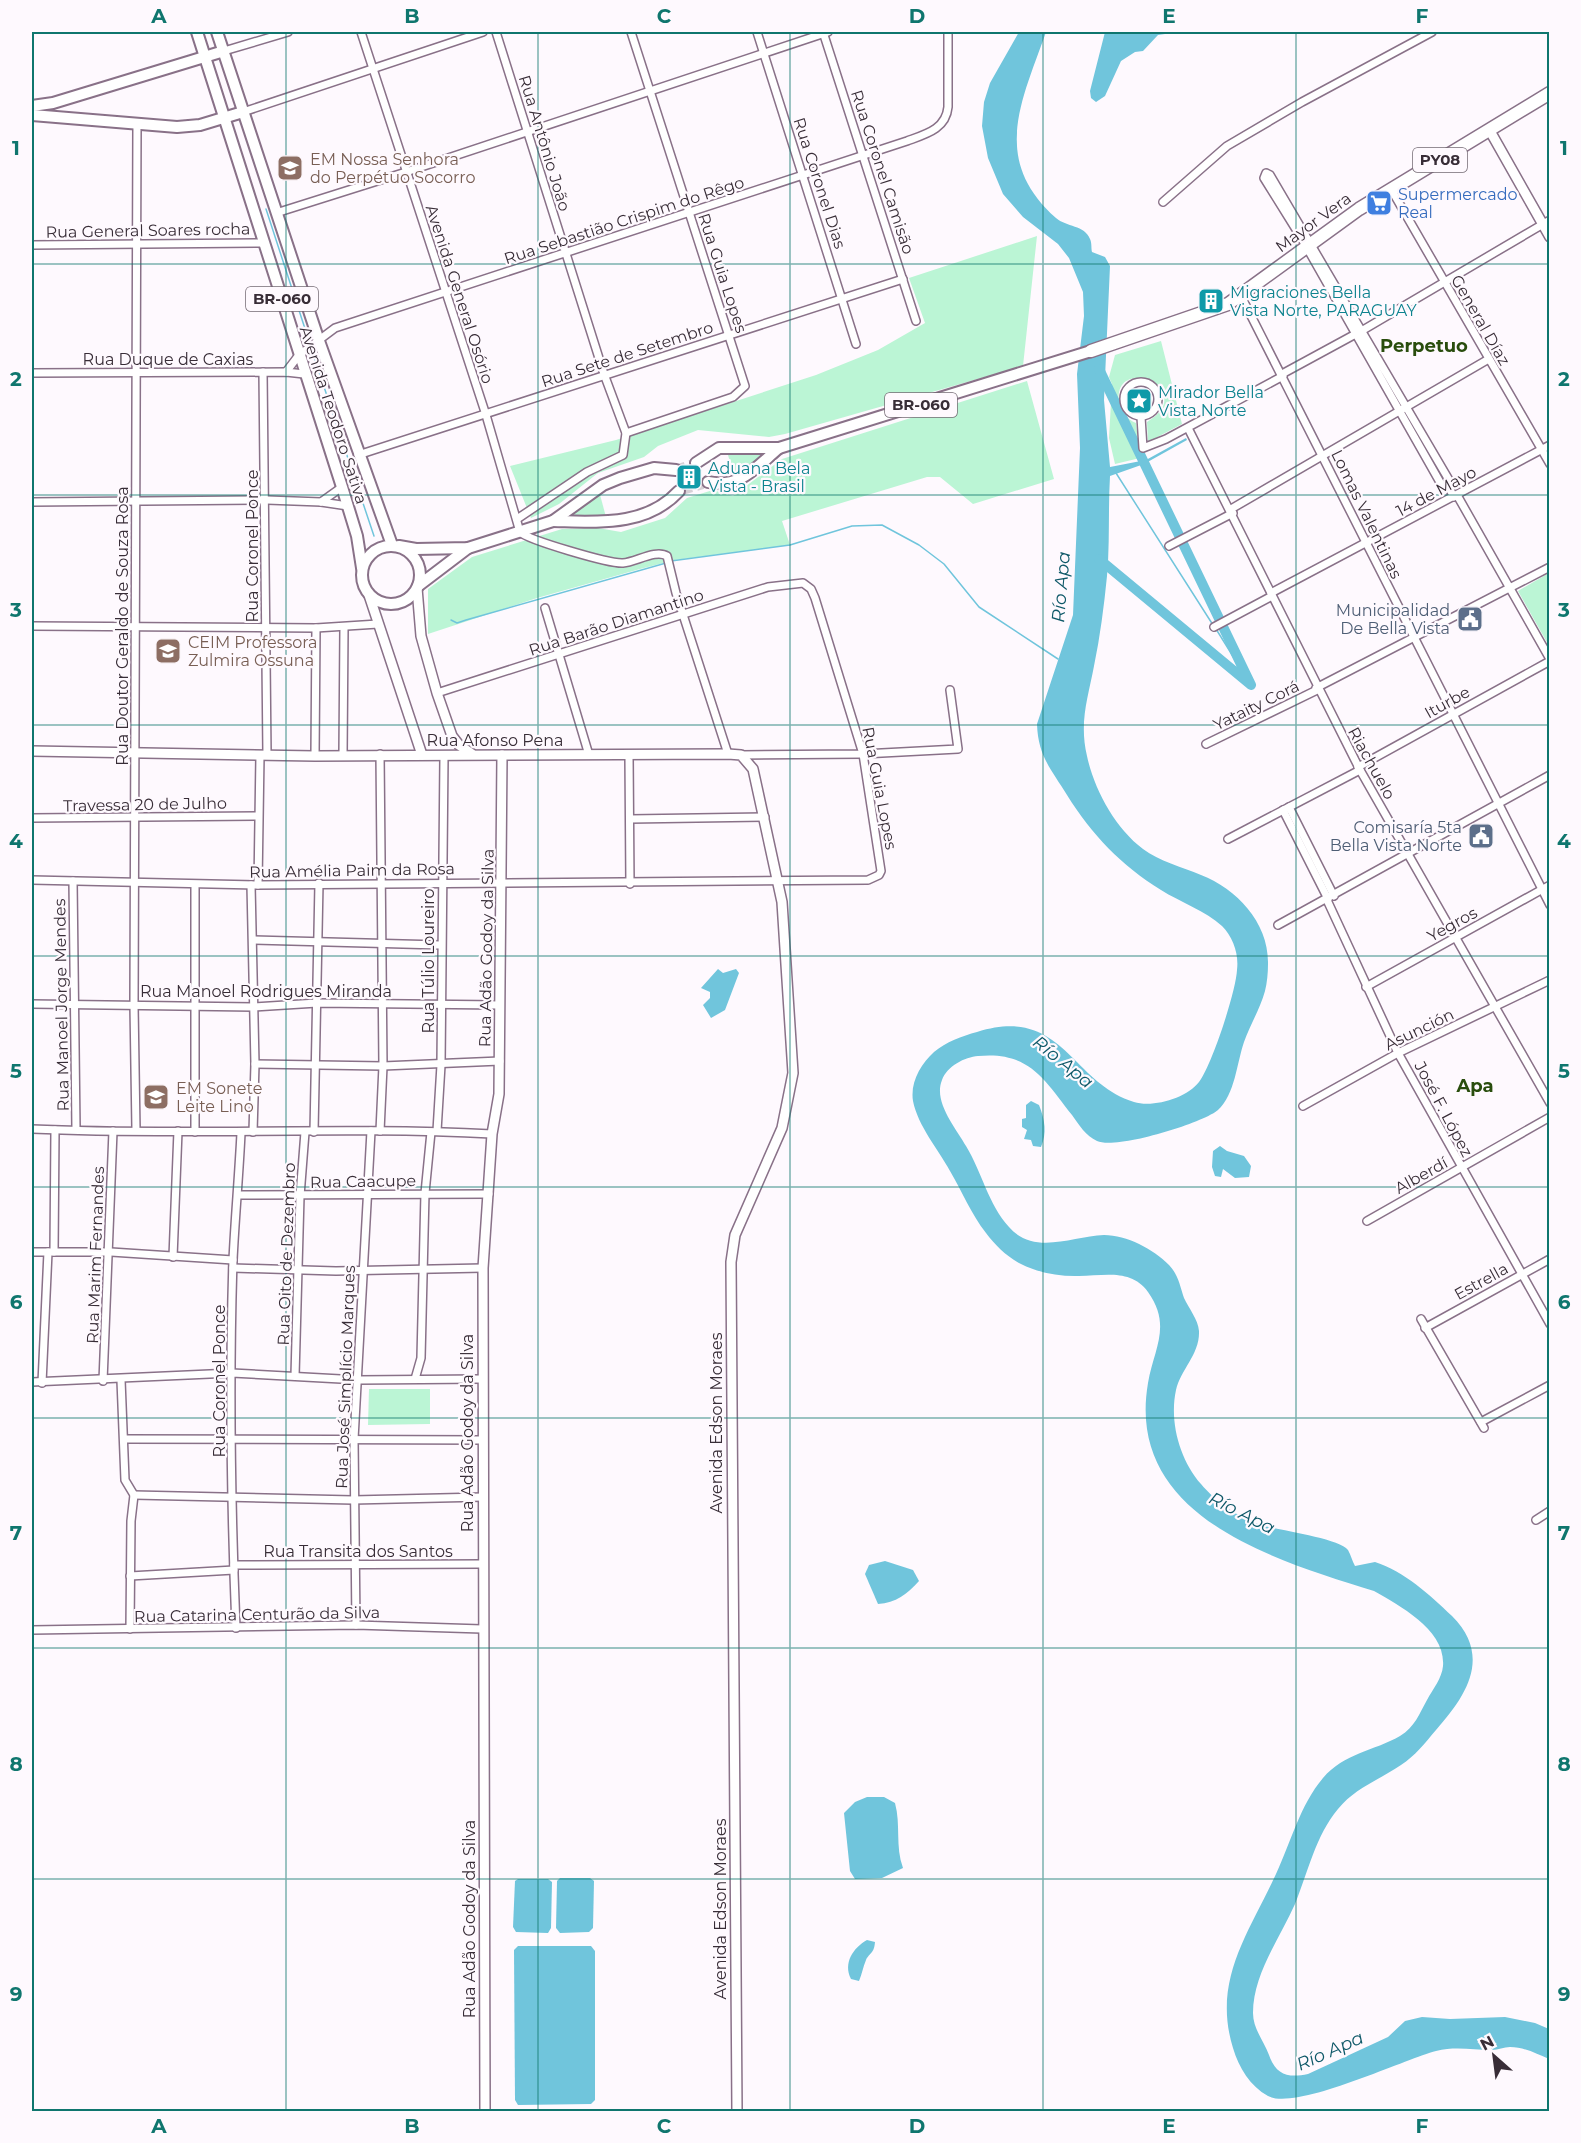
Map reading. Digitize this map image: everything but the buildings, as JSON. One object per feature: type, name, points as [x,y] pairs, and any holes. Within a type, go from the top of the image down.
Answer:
[{"type":"highway","name":"Mayor Vera","points":[[1091,351],[1204,314],[1241,296],[1391,189],[1550,93]]},
{"type":"main road","name":"Avenida Teodoro Sativa","points":[[197,32],[223,119],[265,243],[304,374],[348,506],[362,568]]},
{"type":"main road","name":"Avenida Teodoro Sativa","points":[[217,32],[358,455],[396,546]]},
{"type":"main road","points":[[32,106],[53,103],[224,51]]},
{"type":"main road","points":[[32,115],[183,127],[223,119],[243,112]]},
{"type":"main road","name":"BR-060","points":[[779,448],[738,481],[722,485],[706,483],[699,462],[719,448],[779,448],[1091,351]]},
{"type":"main road","points":[[362,568],[365,560],[376,549],[396,546],[417,549],[468,548],[553,521],[603,485],[646,469],[674,470],[681,490],[662,508],[615,523],[553,521]]},
{"type":"main road","name":"BR-060","points":[[396,546],[406,550],[417,562],[420,570],[417,587]]},
{"type":"main road","points":[[369,595],[383,603],[391,604],[406,600],[417,587],[468,548]]},
{"type":"main road","name":"BR-060","points":[[362,568],[362,582],[369,595]]},
{"type":"street","points":[[224,51],[288,32]]},
{"type":"street","name":"Avenida General Osório","points":[[361,32],[486,414],[520,532]]},
{"type":"street","points":[[243,112],[483,32]]},
{"type":"street","name":"Rua Antônio João","points":[[495,32],[604,375],[626,433]]},
{"type":"street","name":"Rua Guia Lopes","points":[[626,433],[734,397],[745,386],[631,32]]},
{"type":"street","name":"Rua Coronel Dias","points":[[757,32],[856,344]]},
{"type":"street","points":[[276,213],[825,32]]},
{"type":"street","name":"Rua Coronel Camisão","points":[[825,32],[916,321]]},
{"type":"street","name":"Rua Sebastião Crispim do Rêgo","points":[[286,372],[299,355],[335,328],[566,255],[907,141],[939,127],[947,116],[948,106],[948,32]]},
{"type":"street","points":[[1162,202],[1227,146],[1302,102],[1432,32]]},
{"type":"street","name":"Rua Doutor Geraldo de Souza Rosa","points":[[136,1130],[134,882],[137,123]]},
{"type":"street","points":[[1490,131],[1546,222],[1550,237]]},
{"type":"street","points":[[1310,245],[1264,178],[1264,174],[1270,175],[1310,245],[1359,332],[1403,409],[1442,484],[1449,488],[1455,496],[1550,660]]},
{"type":"street","name":"General Díaz","points":[[1391,189],[1487,360],[1550,464]]},
{"type":"street","points":[[1142,417],[1143,448],[1191,432],[1282,375],[1546,222]]},
{"type":"street","name":"Rua General Soares rocha","points":[[32,245],[265,243]]},
{"type":"street","name":"Rua Sete de Setembro","points":[[358,455],[903,279]]},
{"type":"street","name":"Lomas Valentinas","points":[[1241,296],[1550,905]]},
{"type":"street","points":[[1168,546],[1232,511],[1323,455],[1487,360]]},
{"type":"street","name":"Rua Coronel Ponce","points":[[253,1132],[255,885],[264,755],[266,627],[267,500],[264,372]]},
{"type":"street","name":"Rua Duque de Caxias","points":[[32,373],[286,372],[304,374]]},
{"type":"street","points":[[1142,382],[1153,387],[1158,397],[1152,413],[1142,417],[1131,414],[1123,399],[1131,385],[1142,382]]},
{"type":"street","name":"Riachuelo","points":[[1191,432],[1232,511],[1317,689],[1359,769],[1550,1103]]},
{"type":"street","points":[[517,519],[587,472],[623,455],[626,433]]},
{"type":"street","name":"14 de Mayo","points":[[1214,627],[1550,445]]},
{"type":"street","points":[[321,502],[342,487]]},
{"type":"street","points":[[32,502],[267,500],[321,502],[348,506]]},
{"type":"street","points":[[520,532],[546,544],[614,562],[636,561],[659,553],[670,562],[683,615],[728,754]]},
{"type":"street","name":"Yataity Corá","points":[[1206,744],[1317,689],[1550,567]]},
{"type":"street","name":"Rua Guia Lopes","points":[[803,583],[811,589],[815,598],[863,754],[882,866]]},
{"type":"street","name":"Rua Barão Diamantino","points":[[437,693],[768,587],[803,583]]},
{"type":"street","points":[[417,587],[421,636],[437,693],[452,736],[459,746],[474,755]]},
{"type":"street","points":[[369,595],[422,755]]},
{"type":"street","points":[[545,608],[589,755]]},
{"type":"street","points":[[32,626],[316,628],[378,624]]},
{"type":"street","points":[[343,755],[344,627]]},
{"type":"street","points":[[315,756],[316,628]]},
{"type":"street","name":"Iturbe","points":[[1228,839],[1359,769],[1550,660]]},
{"type":"street","name":"Rua Afonso Pena","points":[[32,751],[444,756],[863,754],[958,749],[950,690]]},
{"type":"street","points":[[380,754],[383,1066],[380,1131]]},
{"type":"street","name":"Avenida Edson Moraes","points":[[737,2112],[730,1262],[735,1234],[775,1146],[790,1098],[792,1041],[780,882],[753,769],[741,754]]},
{"type":"street","name":"Rua Adão Godoy da Silva","points":[[485,2112],[482,1629],[483,1268],[492,1134],[500,1094],[502,755]]},
{"type":"street","points":[[630,755],[630,884]]},
{"type":"street","name":"Rua Túlio Loureiro","points":[[423,1268],[424,1194],[434,1132],[441,1065],[440,945],[444,756]]},
{"type":"street","points":[[1278,925],[1550,775]]},
{"type":"street","name":"José F. López","points":[[1286,808],[1330,898],[1366,987],[1398,1053],[1550,1324]]},
{"type":"street","name":"Travessa 20 de Julho","points":[[32,818],[258,816]]},
{"type":"street","points":[[630,819],[765,817]]},
{"type":"street","name":"Rua Amélia Paim da Rosa","points":[[32,880],[195,885],[442,884],[503,881],[630,884],[780,882],[868,880],[879,875],[882,866]]},
{"type":"street","name":"Rua Manoel Jorge Mendes","points":[[73,881],[76,1129]]},
{"type":"street","points":[[314,1132],[319,883]]},
{"type":"street","points":[[195,885],[195,1132]]},
{"type":"street","name":"Yegros","points":[[1366,987],[1550,885]]},
{"type":"street","points":[[254,940],[440,945]]},
{"type":"street","name":"Asunción","points":[[1303,1106],[1398,1053],[1550,980]]},
{"type":"street","name":"Rua Manoel Rodrigues Miranda","points":[[32,1004],[253,1007],[316,1003],[500,1005]]},
{"type":"street","points":[[255,1064],[383,1066],[500,1061]]},
{"type":"street","name":"Alberdí","points":[[1367,1221],[1550,1117]]},
{"type":"street","points":[[32,1129],[492,1134]]},
{"type":"street","points":[[42,1383],[51,1252],[55,1130]]},
{"type":"street","name":"Rua Marim Fernandes","points":[[103,1381],[111,1252],[113,1131]]},
{"type":"street","points":[[173,1257],[178,1131]]},
{"type":"street","name":"Rua José Simplício Marques","points":[[356,1625],[354,1439],[359,1380],[370,1131]]},
{"type":"street","name":"Rua Oito de Dezembro","points":[[295,1376],[300,1196],[305,1132]]},
{"type":"street","name":"Rua Coronel Ponce","points":[[236,1628],[232,1526],[233,1264],[241,1133]]},
{"type":"street","name":"Rua Caacupe","points":[[238,1195],[489,1194]]},
{"type":"street","points":[[32,1252],[111,1252],[299,1270],[483,1268]]},
{"type":"street","name":"Estrella","points":[[1425,1328],[1550,1259]]},
{"type":"street","points":[[415,1379],[421,1358],[423,1268]]},
{"type":"street","points":[[1420,1319],[1483,1425],[1550,1385]]},
{"type":"street","points":[[32,1382],[103,1381],[232,1373],[359,1380],[482,1379]]},
{"type":"street","points":[[121,1380],[125,1480],[134,1495],[131,1521],[130,1629]]},
{"type":"street","points":[[125,1439],[232,1437],[483,1440]]},
{"type":"street","points":[[134,1495],[353,1500],[483,1497]]},
{"type":"street","points":[[1536,1520],[1550,1511]]},
{"type":"street","name":"Rua Transita dos Santos","points":[[130,1576],[234,1567],[482,1564]]},
{"type":"street","name":"Rua Catarina Centurão da Silva","points":[[32,1630],[356,1625],[482,1629]]},
{"type":"green space","points":[[1037,236],[1023,366],[785,434],[769,437],[698,430],[658,446],[644,457],[598,473],[559,504],[531,518],[510,466],[616,440],[816,375],[878,350],[925,323],[909,278]]},
{"type":"green space","points":[[1161,341],[1182,424],[1148,442],[1147,422],[1161,410],[1164,399],[1160,389],[1151,382],[1139,378],[1128,380],[1120,388],[1119,403],[1124,415],[1136,423],[1140,458],[1115,464],[1109,438],[1112,384],[1109,377],[1115,355]]},
{"type":"green space","points":[[1027,381],[1054,479],[973,504],[940,477],[927,477],[782,521],[790,545],[675,560],[537,598],[428,634],[428,589],[472,557],[562,529],[598,528],[621,532],[665,518],[687,498],[713,490],[733,496],[782,459]]},
{"type":"green space","points":[[1141,389],[1149,392],[1152,400],[1149,408],[1141,411],[1133,408],[1130,400],[1133,392]]},
{"type":"green space","points":[[725,451],[766,453],[735,479]]},
{"type":"green space","points":[[599,491],[606,517],[567,517]]},
{"type":"green space","points":[[1549,573],[1549,646],[1518,591]]},
{"type":"green space","points":[[369,1389],[430,1389],[430,1424],[368,1425]]},
{"type":"water","points":[[1019,32],[1046,32],[1028,82],[1017,129],[1018,151],[1023,174],[1036,196],[1056,218],[1088,234],[1092,252],[1105,257],[1110,266],[1104,400],[1110,467],[1146,460],[1186,438],[1187,440],[1144,464],[1110,476],[1106,587],[1084,721],[1085,744],[1090,769],[1107,807],[1123,830],[1143,849],[1171,864],[1214,881],[1227,889],[1248,909],[1263,935],[1267,949],[1268,974],[1263,998],[1244,1042],[1228,1096],[1218,1110],[1195,1122],[1140,1139],[1107,1143],[1097,1141],[1083,1130],[1053,1090],[1034,1070],[1010,1058],[996,1056],[978,1056],[962,1060],[948,1070],[940,1088],[943,1106],[972,1156],[990,1198],[1002,1218],[1019,1236],[1042,1243],[1104,1235],[1122,1237],[1147,1248],[1163,1259],[1175,1272],[1184,1298],[1197,1322],[1199,1339],[1178,1382],[1174,1402],[1175,1427],[1187,1464],[1213,1497],[1253,1522],[1321,1538],[1342,1546],[1348,1550],[1355,1566],[1375,1562],[1386,1566],[1425,1592],[1452,1616],[1464,1631],[1471,1646],[1473,1660],[1471,1675],[1447,1717],[1411,1758],[1345,1802],[1330,1819],[1318,1842],[1295,1904],[1262,1970],[1254,1999],[1255,2024],[1275,2067],[1284,2074],[1294,2076],[1308,2074],[1388,2037],[1405,2021],[1422,2017],[1450,2019],[1505,2017],[1535,2023],[1549,2029],[1549,2059],[1515,2047],[1492,2050],[1457,2048],[1436,2051],[1324,2091],[1282,2099],[1268,2096],[1246,2076],[1235,2055],[1228,2023],[1227,2000],[1230,1979],[1245,1937],[1276,1874],[1302,1812],[1323,1778],[1340,1763],[1390,1741],[1409,1729],[1439,1679],[1443,1666],[1442,1653],[1429,1630],[1408,1612],[1385,1597],[1253,1547],[1215,1526],[1183,1500],[1160,1468],[1147,1429],[1148,1383],[1160,1327],[1155,1304],[1148,1292],[1141,1284],[1124,1276],[1054,1274],[1027,1267],[1006,1254],[976,1218],[924,1128],[913,1101],[915,1080],[925,1062],[934,1052],[966,1035],[1006,1026],[1029,1029],[1048,1037],[1112,1092],[1134,1102],[1160,1103],[1178,1097],[1194,1088],[1204,1073],[1223,1028],[1237,970],[1236,952],[1226,930],[1208,916],[1168,894],[1120,860],[1077,810],[1051,770],[1040,745],[1037,724],[1073,615],[1080,448],[1077,374],[1084,316],[1083,292],[1069,258],[1058,244],[1023,217],[1003,194],[988,158],[982,126],[984,102],[990,83]]},
{"type":"water","points":[[1105,32],[1179,32],[1158,35],[1143,51],[1135,52],[1121,61],[1105,96],[1096,102],[1091,98],[1090,91]]},
{"type":"water","points":[[718,969],[723,973],[736,969],[739,973],[725,1010],[711,1018],[703,1005],[710,998],[710,992],[701,988]]},
{"type":"water","points":[[1031,1101],[1039,1105],[1044,1121],[1045,1132],[1041,1147],[1033,1146],[1031,1140],[1024,1139],[1027,1130],[1022,1127],[1022,1119],[1026,1118],[1026,1105]]},
{"type":"water","points":[[1220,1146],[1227,1151],[1244,1156],[1251,1166],[1249,1177],[1235,1178],[1223,1169],[1221,1177],[1215,1176],[1212,1167],[1213,1151]]},
{"type":"water","points":[[885,1561],[913,1570],[919,1581],[901,1597],[878,1604],[865,1574],[869,1565]]},
{"type":"water","points":[[867,1797],[884,1797],[895,1803],[899,1852],[903,1868],[882,1878],[855,1879],[850,1871],[844,1813],[855,1802]]},
{"type":"water","points":[[560,1878],[590,1878],[594,1881],[593,1928],[589,1932],[560,1933],[556,1928],[557,1881]]},
{"type":"water","points":[[518,1879],[548,1879],[552,1882],[551,1928],[548,1933],[516,1932],[513,1927],[515,1881]]},
{"type":"water","points":[[867,1940],[875,1942],[874,1949],[866,1960],[859,1981],[851,1979],[848,1967],[851,1956],[857,1947]]},
{"type":"water","points":[[518,1946],[591,1946],[595,1951],[595,2100],[591,2104],[518,2105],[515,2100],[514,1950]]},
{"type":"waterway","points":[[266,209],[309,341]]},
{"type":"waterway","points":[[314,357],[374,536]]},
{"type":"waterway","name":"Río Apa","points":[[1099,369],[1251,685],[1099,559]]},
{"type":"waterway","points":[[1116,473],[1213,625]]},
{"type":"waterway","points":[[671,561],[790,545],[852,526],[882,525],[919,545],[944,564],[979,607],[1058,659]]},
{"type":"waterway","points":[[451,620],[457,623],[666,563]]},
{"type":"waterway","name":"Río Apa","points":[[1216,629],[1251,685]]},
{"type":"tunnel","points":[[676,470],[696,463]]},
{"type":"tunnel","points":[[682,490],[703,484]]},
{"type":"place","name":"EM Nossa Senhora do Perpétuo Socorro","points":[[290,168]]},
{"type":"place","name":"Supermercado Real","points":[[1379,203]]},
{"type":"place","name":"Migraciones Bella Vista Norte, PARAGUAY","points":[[1211,301]]},
{"type":"place","name":"Mirador Bella Vista Norte","points":[[1139,401]]},
{"type":"place","name":"Aduana Bela Vista - Brasil","points":[[689,477]]},
{"type":"place","name":"Municipalidad De Bella Vista","points":[[1470,619]]},
{"type":"place","name":"CEIM Professora Zulmira Ossuna","points":[[168,651]]},
{"type":"place","name":"Comisaría 5ta Bella Vista Norte","points":[[1481,836]]},
{"type":"place","name":"EM Sonete Leite Lino","points":[[156,1097]]},
{"type":"district","name":"Perpetuo","points":[[1424,346]]},
{"type":"district","name":"Apa","points":[[1475,1086]]}]
